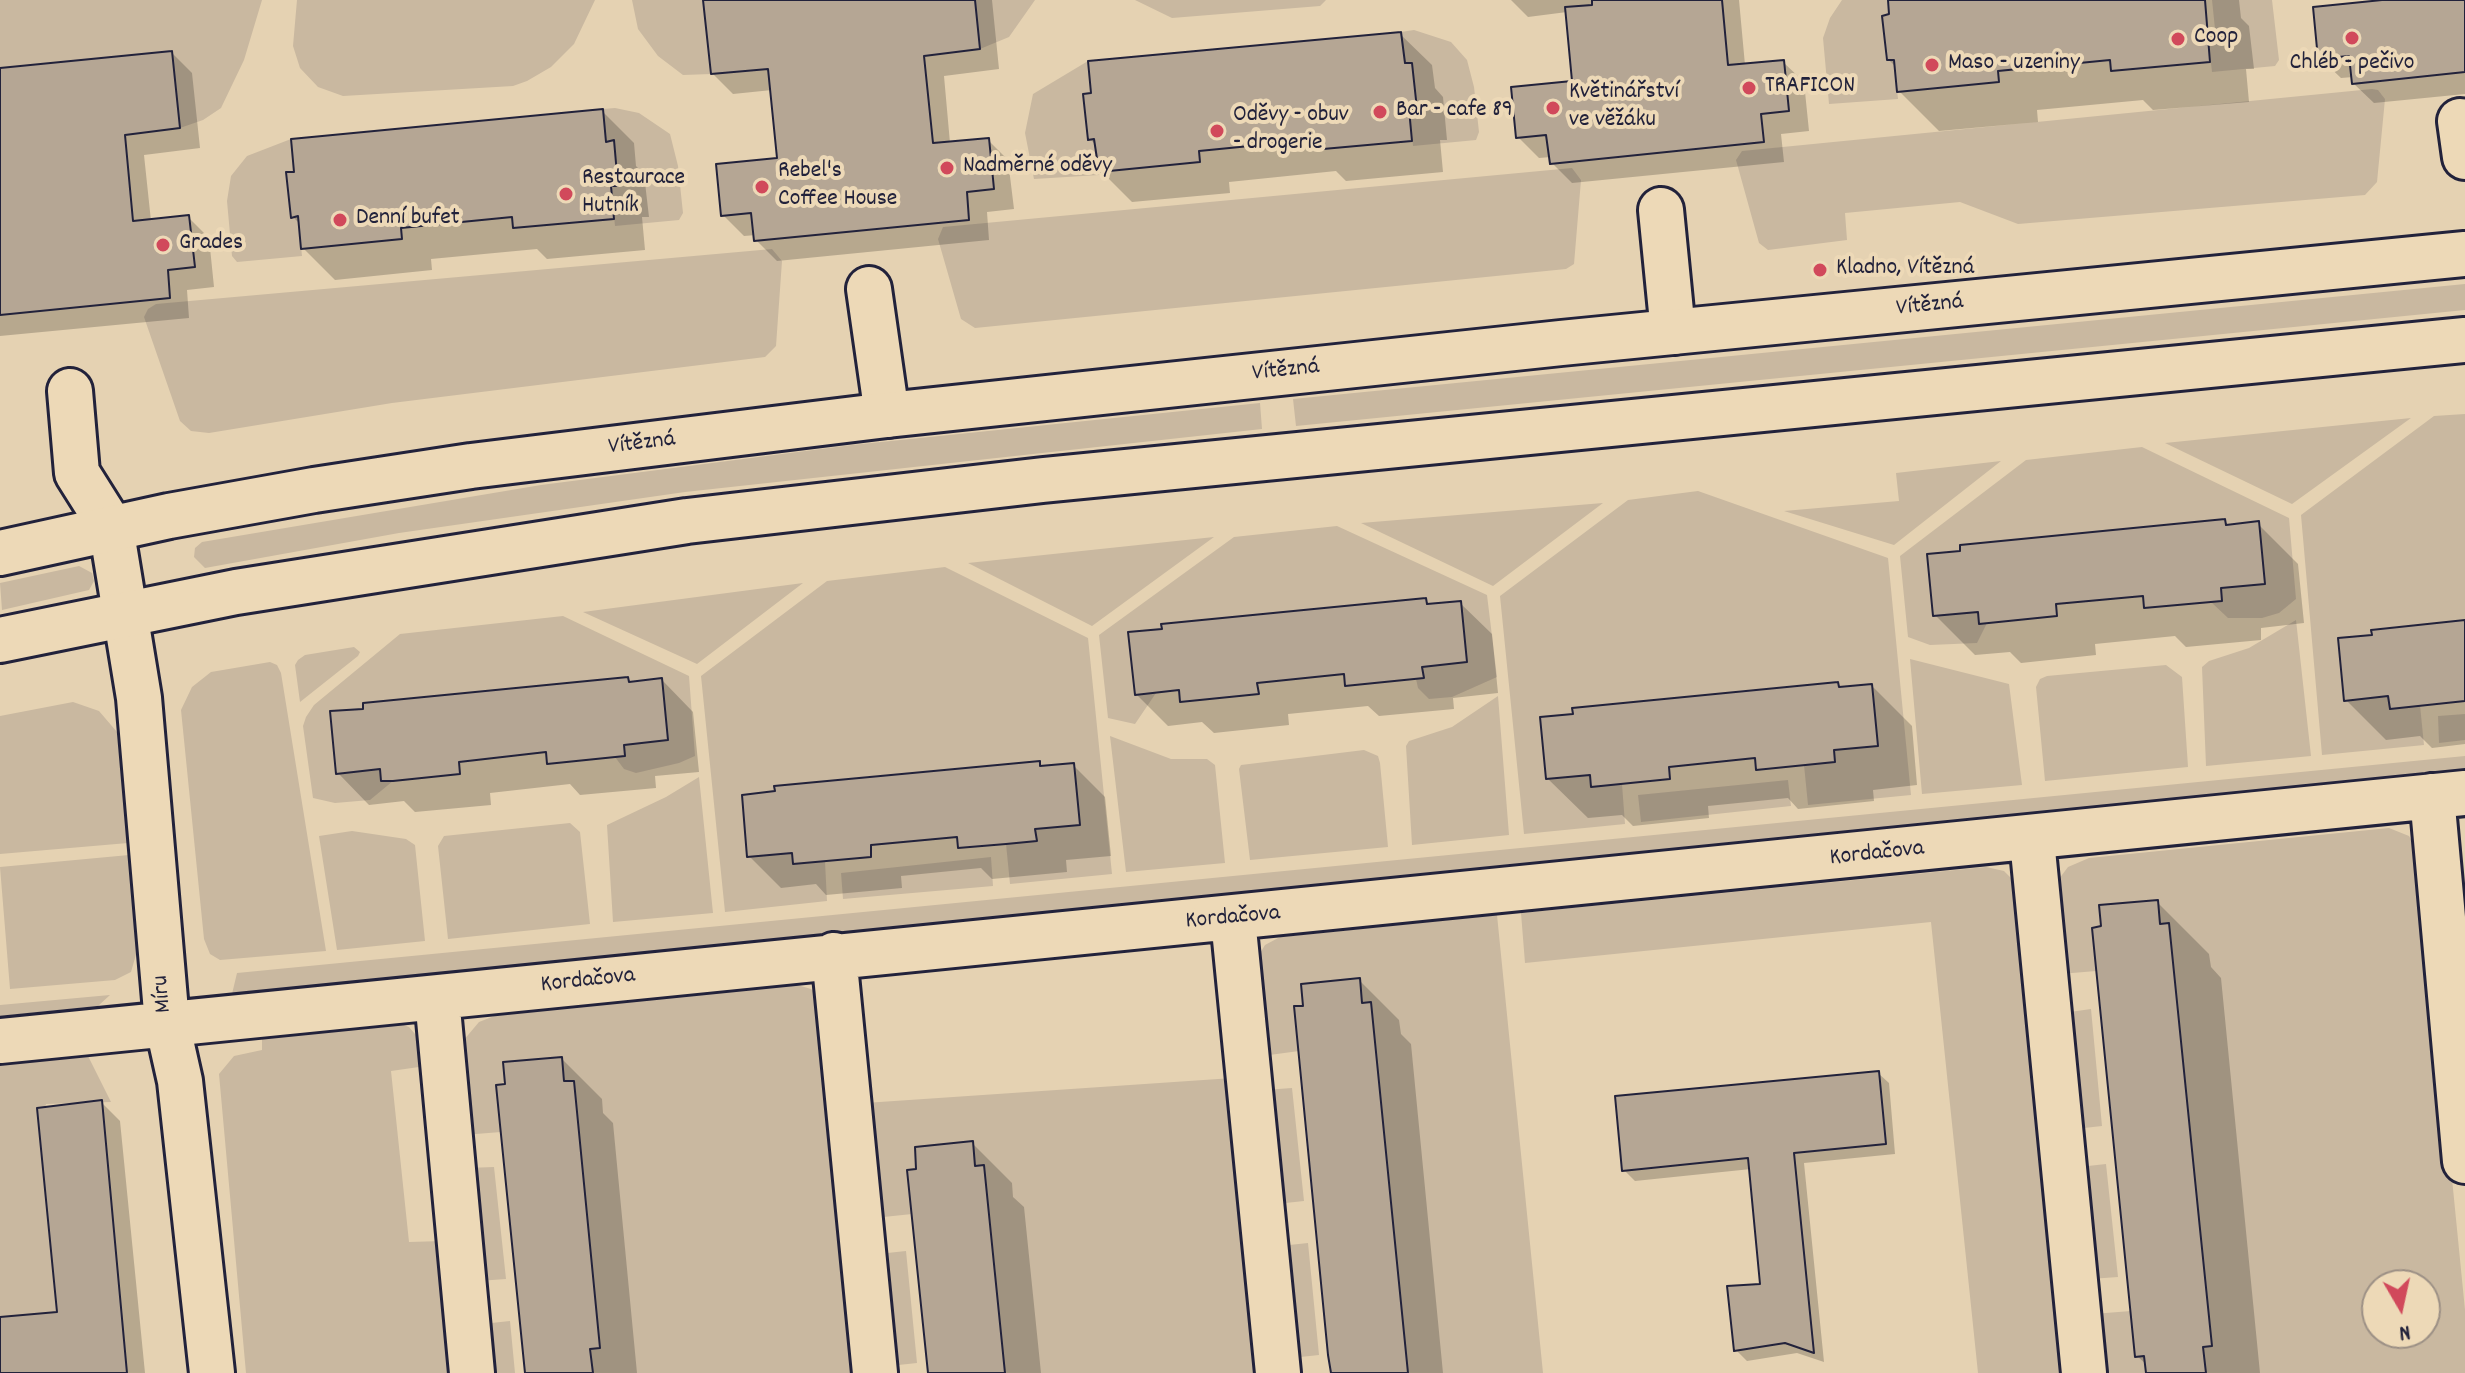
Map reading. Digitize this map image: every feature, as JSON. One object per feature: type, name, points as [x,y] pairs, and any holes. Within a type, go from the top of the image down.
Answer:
[{"type":"main road","points":[[1661,210],[1673,332]]},
{"type":"main road","name":"Vítězná","points":[[0,553],[111,527],[471,466],[887,415],[1673,332],[2465,254]]},
{"type":"main road","points":[[869,289],[887,415]]},
{"type":"main road","points":[[0,640],[266,587],[687,521],[1058,479],[2465,340]]},
{"type":"main road","points":[[70,391],[77,473],[111,527],[126,614]]},
{"type":"main road","name":"Míru","points":[[126,614],[139,698],[167,1023],[180,1081],[212,1373]]},
{"type":"main road","points":[[2448,795],[2465,1161]]},
{"type":"main road","name":"Kordačova","points":[[0,1041],[834,955],[2032,840],[2448,795]]},
{"type":"main road","points":[[2032,840],[2084,1373]]},
{"type":"main road","points":[[1233,919],[1278,1373]]},
{"type":"main road","points":[[834,955],[875,1373]]},
{"type":"main road","points":[[437,998],[472,1373]]},
{"type":"shaded area","points":[[0,0],[262,0],[244,60],[221,108],[203,120],[180,128],[172,51],[0,68]]},
{"type":"shaded area","points":[[297,0],[595,0],[574,44],[551,67],[527,81],[513,86],[343,96],[318,87],[300,68],[293,46]]},
{"type":"shaded area","points":[[632,0],[703,0],[711,74],[683,75],[658,56],[638,29]]},
{"type":"shaded area","points":[[975,0],[1035,0],[1009,37],[980,49]]},
{"type":"shaded area","points":[[1135,0],[1326,0],[1320,6],[1172,18]]},
{"type":"shaded area","points":[[1842,0],[1888,0],[1889,14],[1882,16],[1886,60],[1894,60],[1898,99],[1829,104],[1823,38],[1830,18]]},
{"type":"shaded area","points":[[2212,0],[2272,0],[2279,60],[2275,66],[2212,72],[2207,30],[2215,29]]},
{"type":"shaded area","points":[[1414,30],[1451,42],[1467,60],[1474,87],[1479,132],[1476,140],[1413,146],[1409,109],[1417,108],[1412,63],[1405,63],[1401,32]]},
{"type":"shaded area","points":[[1088,61],[1091,93],[1083,94],[1088,139],[1096,138],[1099,175],[1034,179],[1025,133],[1033,94]]},
{"type":"shaded area","points":[[2378,90],[2385,99],[2377,182],[2365,195],[2018,224],[1960,202],[1845,213],[1847,240],[1768,250],[1759,243],[1736,160],[1742,151]]},
{"type":"shaded area","points":[[603,109],[639,113],[670,134],[678,166],[683,213],[679,220],[615,226],[611,186],[618,185],[614,141],[606,142]]},
{"type":"shaded area","points":[[291,139],[294,172],[287,173],[292,218],[298,216],[302,256],[237,262],[232,256],[227,201],[231,176],[247,156]]},
{"type":"shaded area","points":[[1572,168],[1581,180],[1574,264],[1566,269],[975,328],[961,319],[938,239],[943,227]]},
{"type":"shaded area","points":[[772,249],[782,261],[776,346],[765,357],[392,403],[209,433],[191,431],[180,421],[144,317],[148,309],[156,304]]},
{"type":"shaded area","points":[[2465,284],[2465,310],[1296,426],[1293,399]]},
{"type":"shaded area","points":[[1260,403],[1262,429],[685,492],[399,533],[205,568],[194,557],[195,548],[202,542],[541,485],[852,445]]},
{"type":"shaded area","points":[[2465,414],[2465,620],[2372,629],[2344,700],[2388,696],[2420,705],[2424,745],[2322,755],[2301,515],[2434,416]]},
{"type":"shaded area","points":[[2411,418],[2292,504],[2165,443]]},
{"type":"shaded area","points":[[2142,447],[2289,518],[2296,599],[2279,613],[2262,618],[2228,618],[2211,602],[2222,601],[2221,588],[2265,584],[2259,522],[2226,525],[2225,519],[1927,554],[1933,616],[1978,612],[1979,624],[1987,623],[1977,643],[1930,645],[1908,637],[1900,556],[2026,460]]},
{"type":"shaded area","points":[[2001,461],[1894,545],[1784,511],[1899,501],[1896,473]]},
{"type":"shaded area","points":[[1698,491],[1888,558],[1911,795],[1808,805],[1804,765],[1834,762],[1834,750],[1878,745],[1872,684],[1839,687],[1837,682],[1738,691],[1738,697],[1672,698],[1573,708],[1573,714],[1540,717],[1546,779],[1590,775],[1622,784],[1625,824],[1524,834],[1500,596],[1628,500]]},
{"type":"shaded area","points":[[1603,503],[1493,586],[1361,523]]},
{"type":"shaded area","points":[[1337,526],[1487,595],[1497,677],[1452,697],[1429,699],[1418,688],[1416,679],[1424,678],[1423,667],[1460,601],[1427,604],[1426,599],[1263,619],[1261,614],[1162,624],[1162,629],[1128,633],[1135,695],[1156,693],[1135,724],[1108,718],[1099,635],[1234,537]]},
{"type":"shaded area","points":[[1214,537],[1092,626],[968,563]]},
{"type":"shaded area","points":[[79,566],[92,573],[94,581],[89,590],[2,610],[0,583]]},
{"type":"shaded area","points":[[945,567],[1088,638],[1112,874],[1010,884],[1006,844],[1036,841],[1035,829],[1080,824],[1074,763],[1040,766],[1039,761],[874,776],[775,786],[775,791],[742,795],[747,857],[792,853],[793,864],[825,861],[827,901],[725,912],[701,676],[827,581]]},
{"type":"shaded area","points":[[803,583],[697,664],[583,612]]},
{"type":"shaded area","points":[[563,616],[689,676],[695,756],[636,773],[624,769],[615,757],[625,756],[624,745],[668,740],[662,678],[629,682],[627,677],[363,703],[363,709],[330,712],[336,773],[380,769],[381,781],[393,781],[370,800],[335,803],[313,798],[303,726],[306,717],[314,705],[400,634]]},
{"type":"shaded area","points":[[2296,620],[2311,756],[2206,766],[2202,667],[2209,661],[2249,648]]},
{"type":"shaded area","points":[[354,647],[360,652],[358,656],[300,702],[295,665],[298,660],[305,655]]},
{"type":"shaded area","points":[[1910,659],[2009,684],[2022,785],[1922,794]]},
{"type":"shaded area","points":[[270,662],[277,665],[281,673],[326,951],[220,960],[210,954],[204,939],[181,710],[192,687],[211,672]]},
{"type":"shaded area","points":[[2166,665],[2182,677],[2188,767],[2045,781],[2036,687],[2040,679]]},
{"type":"shaded area","points":[[1498,696],[1509,835],[1412,845],[1406,746],[1409,741],[1452,727]]},
{"type":"shaded area","points":[[73,702],[99,711],[117,732],[128,843],[0,854],[0,716]]},
{"type":"shaded area","points":[[2465,714],[2465,740],[2439,743],[2438,716]]},
{"type":"shaded area","points":[[1110,736],[1171,759],[1207,759],[1215,765],[1225,863],[1126,872]]},
{"type":"shaded area","points":[[1364,750],[1378,756],[1380,763],[1388,847],[1250,860],[1241,765]]},
{"type":"shaded area","points":[[2465,756],[2465,775],[232,994],[237,973]]},
{"type":"shaded area","points":[[699,777],[713,913],[613,922],[607,825],[666,797]]},
{"type":"shaded area","points":[[1788,780],[1791,806],[1641,822],[1638,795]]},
{"type":"shaded area","points":[[570,823],[580,832],[590,924],[448,939],[438,846],[444,836]]},
{"type":"shaded area","points":[[2389,828],[2409,836],[2420,855],[2465,1310],[2465,1373],[2194,1373],[2203,1347],[2212,1345],[2169,924],[2160,924],[2158,900],[2099,905],[2101,926],[2092,928],[2096,971],[2060,974],[2056,883],[2068,867],[2089,858]]},
{"type":"shaded area","points":[[352,831],[406,839],[415,845],[425,941],[337,950],[319,836]]},
{"type":"shaded area","points":[[129,855],[137,951],[131,972],[115,980],[10,989],[0,867]]},
{"type":"shaded area","points":[[991,857],[993,886],[843,899],[841,873]]},
{"type":"shaded area","points":[[1986,867],[2004,871],[2018,885],[2068,1373],[1978,1373],[1931,922],[1525,963],[1521,913]]},
{"type":"shaded area","points":[[1497,915],[1543,1373],[1408,1373],[1371,1003],[1362,1003],[1360,978],[1303,1006],[1295,1006],[1299,1051],[1262,1056],[1256,960],[1265,945],[1280,937]]},
{"type":"shaded area","points":[[794,984],[811,989],[817,995],[859,1373],[593,1373],[591,1349],[599,1348],[562,1057],[497,1085],[501,1132],[463,1135],[460,1053],[463,1041],[479,1022],[502,1013]]},
{"type":"shaded area","points":[[110,995],[98,1006],[0,1016],[0,1005]]},
{"type":"shaded area","points":[[2091,1009],[2102,1126],[2075,1129],[2063,1013]]},
{"type":"shaded area","points":[[401,1024],[409,1027],[421,1041],[426,1066],[391,1071],[409,1242],[443,1241],[457,1373],[246,1373],[219,1074],[234,1056],[262,1050],[262,1037]]},
{"type":"shaded area","points":[[87,1054],[111,1102],[46,1104],[45,1108],[37,1109],[57,1312],[0,1317],[0,1064]]},
{"type":"shaded area","points":[[1233,1078],[1262,1373],[1005,1373],[1000,1322],[991,1322],[987,1276],[996,1275],[984,1166],[975,1166],[973,1141],[915,1147],[917,1169],[907,1170],[912,1214],[874,1218],[865,1103]]},
{"type":"shaded area","points":[[1292,1088],[1304,1201],[1276,1204],[1265,1090]]},
{"type":"shaded area","points":[[2106,1164],[2118,1277],[2090,1279],[2079,1167]]},
{"type":"shaded area","points":[[494,1167],[506,1279],[478,1281],[467,1168]]},
{"type":"shaded area","points":[[1308,1243],[1319,1355],[1291,1358],[1280,1246]]},
{"type":"shaded area","points":[[906,1251],[917,1363],[889,1366],[878,1254]]},
{"type":"shaded area","points":[[2131,1311],[2136,1357],[2144,1356],[2146,1373],[2099,1373],[2093,1314]]},
{"type":"shaded area","points":[[510,1321],[515,1373],[487,1373],[482,1324]]},
{"type":"building","points":[[703,0],[975,0],[980,49],[924,56],[933,143],[989,138],[994,189],[967,192],[969,220],[754,241],[751,213],[721,216],[716,164],[777,158],[768,69],[711,74]]},
{"type":"building","points":[[1592,0],[1722,0],[1728,65],[1784,60],[1789,111],[1761,114],[1764,142],[1550,164],[1546,135],[1516,138],[1511,87],[1572,81],[1565,7],[1592,5]]},
{"type":"building","points":[[1888,0],[2205,0],[2210,62],[2111,71],[2110,60],[1998,71],[1999,82],[1897,92],[1894,60],[1887,60],[1882,16],[1889,14]]},
{"type":"building","points":[[2382,0],[2465,0],[2465,72],[2352,84],[2349,56],[2318,59],[2313,7]]},
{"type":"building","points":[[1401,32],[1405,63],[1412,63],[1417,109],[1409,109],[1412,141],[1312,150],[1311,140],[1199,151],[1200,162],[1099,172],[1094,139],[1088,140],[1083,94],[1091,93],[1088,61]]},
{"type":"building","points":[[172,51],[180,128],[125,135],[133,221],[189,215],[195,267],[168,270],[170,298],[0,315],[0,68]]},
{"type":"building","points":[[603,109],[606,142],[614,140],[618,186],[611,186],[614,219],[513,228],[512,217],[401,228],[402,239],[301,249],[298,216],[291,218],[286,172],[294,172],[291,139]]},
{"type":"building","points":[[2225,519],[2226,525],[2259,521],[2265,584],[2221,588],[2222,601],[2144,608],[2143,596],[2056,604],[2057,616],[1979,624],[1978,612],[1933,616],[1927,554],[1960,551],[1960,545]]},
{"type":"building","points":[[1426,598],[1427,604],[1461,601],[1467,662],[1422,667],[1424,678],[1345,686],[1344,674],[1257,683],[1259,694],[1180,702],[1179,690],[1135,695],[1128,632],[1162,629],[1161,624]]},
{"type":"building","points":[[2465,620],[2465,701],[2390,709],[2388,696],[2344,701],[2338,638],[2372,635],[2371,630]]},
{"type":"building","points":[[628,677],[629,682],[662,678],[668,740],[624,745],[625,756],[547,764],[546,752],[459,762],[460,774],[393,781],[381,781],[380,769],[336,774],[330,711],[363,709],[363,703]]},
{"type":"building","points":[[1838,682],[1839,687],[1872,684],[1878,746],[1834,750],[1835,762],[1756,770],[1755,758],[1669,767],[1670,779],[1591,787],[1590,775],[1546,779],[1540,717],[1573,714],[1572,708]]},
{"type":"building","points":[[1040,761],[1040,766],[1074,763],[1080,825],[1035,829],[1037,841],[1006,844],[958,848],[957,837],[871,845],[871,857],[793,864],[792,853],[747,857],[742,795],[775,791],[774,786]]},
{"type":"building","points":[[2158,900],[2160,924],[2169,923],[2212,1346],[2203,1347],[2206,1373],[2146,1373],[2144,1356],[2135,1357],[2092,928],[2101,926],[2099,905]]},
{"type":"building","points":[[1360,978],[1362,1003],[1371,1002],[1408,1373],[1331,1373],[1328,1355],[1294,1006],[1303,1006],[1301,984]]},
{"type":"building","points":[[562,1057],[564,1081],[574,1081],[600,1348],[590,1349],[593,1373],[525,1373],[496,1085],[505,1084],[503,1062]]},
{"type":"building","points":[[1879,1071],[1886,1144],[1794,1153],[1814,1353],[1785,1343],[1734,1351],[1727,1286],[1760,1284],[1748,1158],[1622,1171],[1615,1096]]},
{"type":"building","points":[[102,1100],[127,1373],[0,1373],[0,1317],[57,1312],[37,1108]]},
{"type":"building","points":[[973,1141],[975,1166],[984,1165],[1005,1373],[928,1373],[907,1170],[916,1169],[915,1147]]},
{"type":"place","name":"Chléb - pečivo","points":[[2352,38]]},
{"type":"place","name":"Coop","points":[[2178,39]]},
{"type":"place","name":"Maso - uzeniny","points":[[1932,65]]},
{"type":"place","name":"TRAFICON","points":[[1749,88]]},
{"type":"place","name":"Květinářství ve věžáku","points":[[1553,108]]},
{"type":"place","name":"Bar - cafe 89","points":[[1380,112]]},
{"type":"place","name":"Oděvy - obuv - drogerie","points":[[1217,131]]},
{"type":"place","name":"Nadměrné oděvy","points":[[947,168]]},
{"type":"place","name":"Rebel's Coffee House","points":[[762,187]]},
{"type":"place","name":"Restaurace Hutník","points":[[566,194]]},
{"type":"place","name":"Denní bufet","points":[[340,220]]},
{"type":"place","name":"Grades","points":[[163,245]]},
{"type":"place","name":"Kladno, Vítězná","points":[[1820,270]]}]
